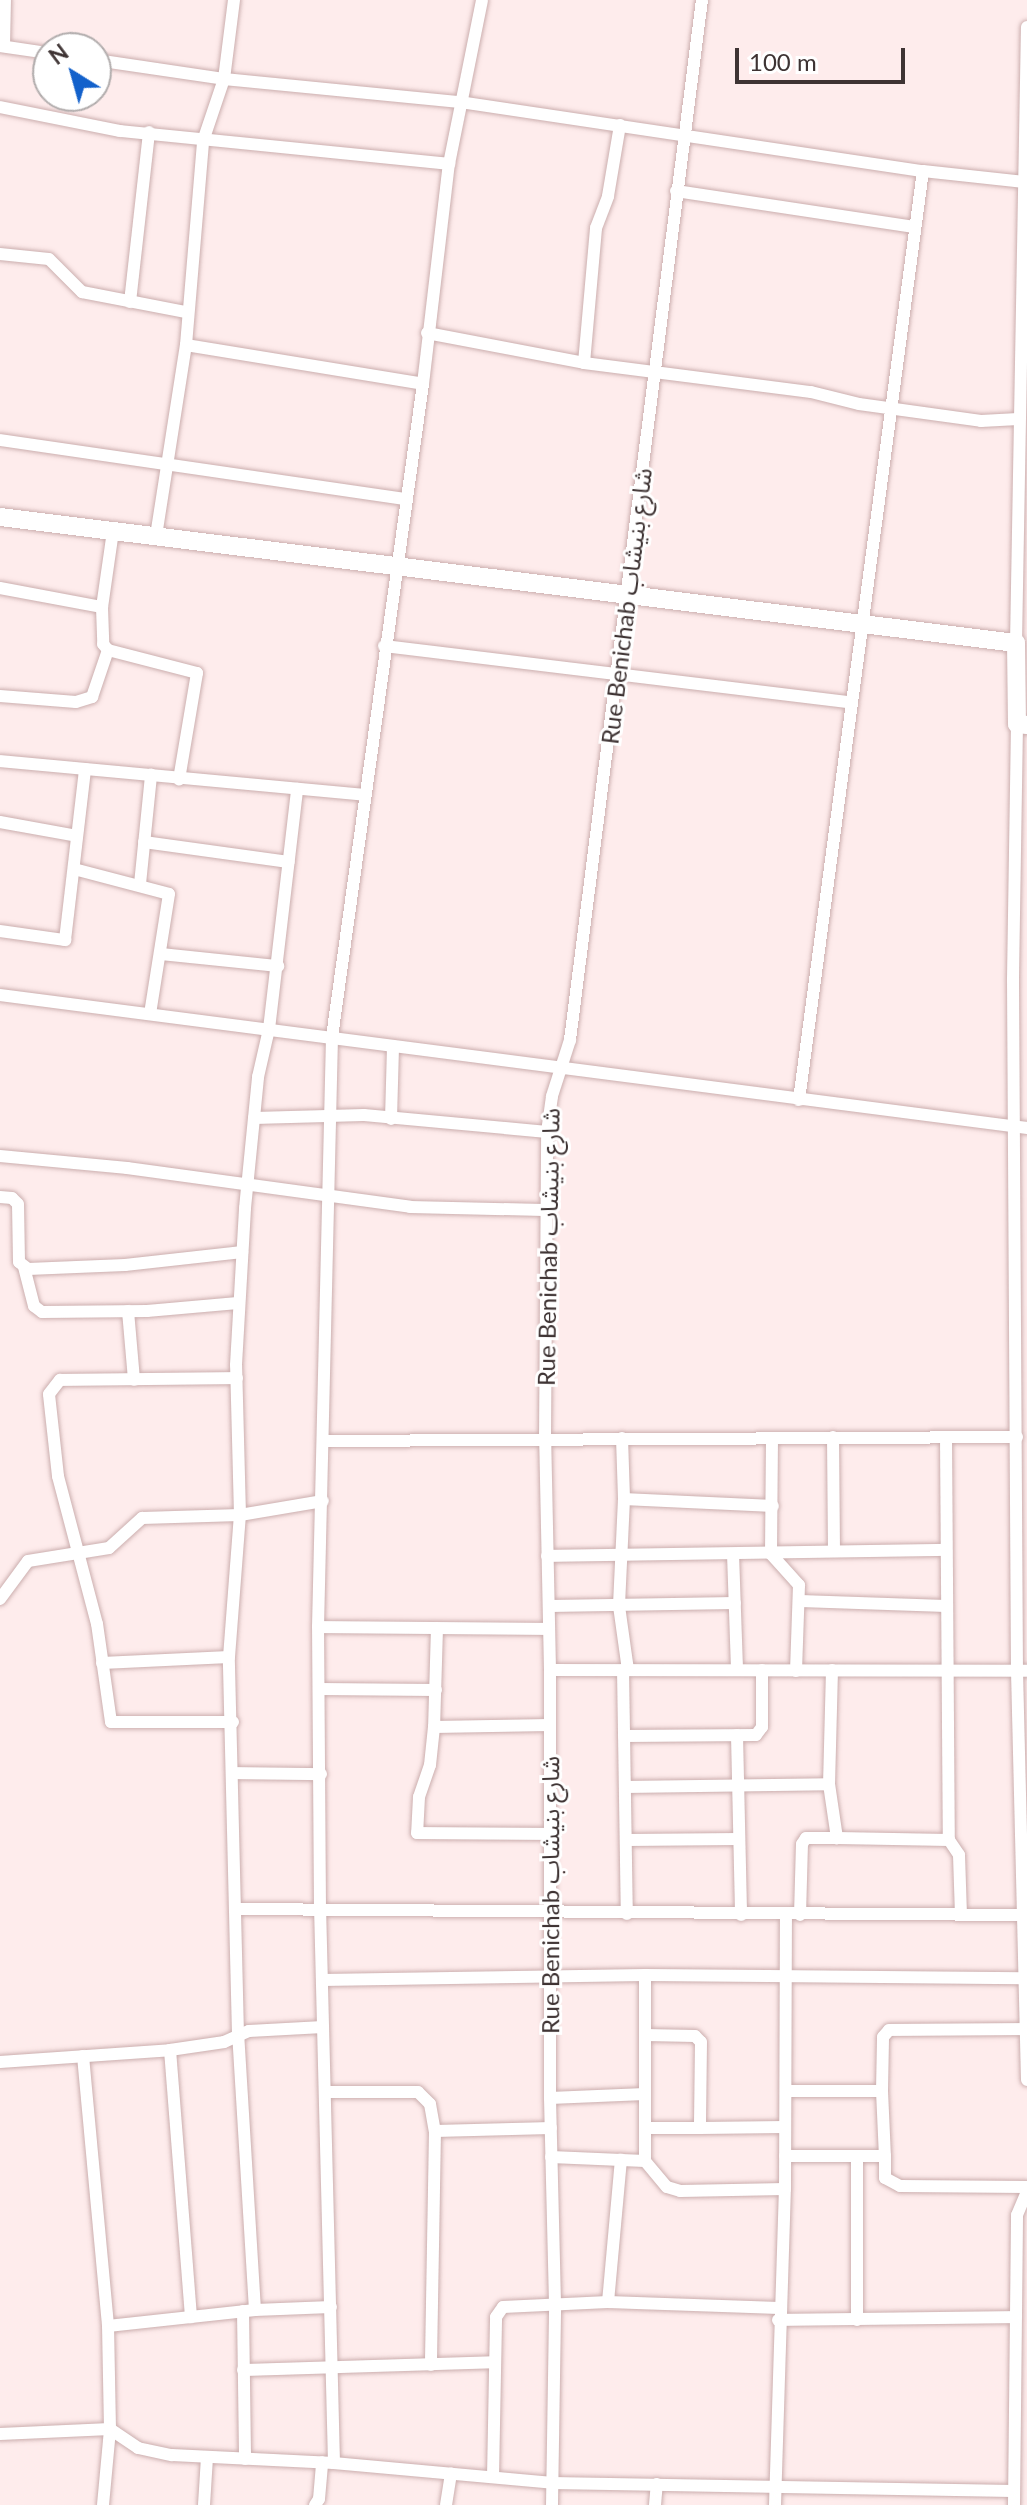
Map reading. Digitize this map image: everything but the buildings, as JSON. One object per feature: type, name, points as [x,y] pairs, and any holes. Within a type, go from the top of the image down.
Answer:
[{"type":"street","points":[[5,0],[2,46],[32,51]]},
{"type":"street","points":[[156,536],[186,345],[186,312],[203,141],[224,79],[234,0]]},
{"type":"street","points":[[315,2505],[328,2463],[332,2366],[320,1908],[318,1627],[332,1037],[395,566],[423,384],[449,164],[482,0]]},
{"type":"street","name":"Rue Benichab شارع بنيشاب","points":[[552,2505],[555,2303],[550,2098],[550,1670],[545,1439],[544,1210],[547,1132],[552,1096],[570,1040],[619,675],[676,191],[702,0]]},
{"type":"street","points":[[1027,27],[1016,643],[1022,724],[1013,980],[1022,1128],[1017,1437],[1027,2080]]},
{"type":"street","points":[[112,62],[224,79],[460,102],[923,171],[1024,182]]},
{"type":"street","points":[[0,107],[80,125],[203,141],[449,164]]},
{"type":"street","points":[[584,363],[596,228],[608,196],[620,125]]},
{"type":"street","points":[[130,302],[149,132]]},
{"type":"street","points":[[799,1100],[923,171]]},
{"type":"street","points":[[676,191],[914,227]]},
{"type":"street","points":[[0,254],[49,259],[82,292],[186,312]]},
{"type":"street","points":[[427,333],[584,363],[811,392],[859,404],[981,421],[1018,419]]},
{"type":"street","points":[[186,345],[423,384]]},
{"type":"street","points":[[0,440],[406,499]]},
{"type":"street","points":[[0,527],[0,517],[1016,643]]},
{"type":"street","points":[[113,531],[102,607],[101,640],[108,650],[197,673],[179,779]]},
{"type":"street","points":[[0,588],[102,607]]},
{"type":"street","points":[[384,646],[852,703]]},
{"type":"street","points":[[0,696],[76,702],[92,697],[108,650]]},
{"type":"street","points":[[0,761],[364,795]]},
{"type":"street","points":[[0,931],[64,942],[85,769]]},
{"type":"street","points":[[140,884],[151,775]]},
{"type":"street","points":[[245,2459],[243,2370],[249,2310],[238,2035],[238,1909],[229,1657],[240,1515],[238,1303],[258,1077],[278,966],[297,789]]},
{"type":"street","points":[[0,822],[77,836]]},
{"type":"street","points":[[144,842],[289,862]]},
{"type":"street","points":[[74,869],[169,894],[150,1014]]},
{"type":"street","points":[[161,954],[278,966]]},
{"type":"street","points":[[1013,980],[1027,981]]},
{"type":"street","points":[[0,995],[1022,1128]]},
{"type":"street","points":[[391,1119],[393,1046]]},
{"type":"street","points":[[254,1118],[391,1119],[547,1132]]},
{"type":"street","points":[[0,1156],[248,1184],[410,1207],[544,1210]]},
{"type":"street","points":[[0,1197],[12,1198],[18,1204],[19,1262],[24,1267],[37,1310],[128,1311],[238,1303]]},
{"type":"street","points":[[24,1267],[125,1265],[242,1252]]},
{"type":"street","points":[[128,1311],[134,1380]]},
{"type":"street","points":[[233,1722],[111,1722],[97,1624],[58,1476],[49,1394],[60,1380],[237,1378]]},
{"type":"street","points":[[833,1437],[834,1550]]},
{"type":"street","points":[[946,1437],[949,1840],[959,1855],[961,1915]]},
{"type":"street","points":[[324,1441],[1017,1437]]},
{"type":"street","points":[[622,1438],[624,1499],[619,1606],[626,1670],[627,1914]]},
{"type":"street","points":[[772,1438],[771,1554],[797,1579],[800,1601],[796,1671]]},
{"type":"street","points":[[624,1499],[773,1506]]},
{"type":"street","points":[[0,1599],[28,1561],[109,1548],[142,1518],[240,1515],[323,1501]]},
{"type":"street","points":[[547,1556],[946,1550]]},
{"type":"street","points":[[733,1554],[737,1670]]},
{"type":"street","points":[[800,1601],[946,1606]]},
{"type":"street","points":[[549,1606],[735,1603]]},
{"type":"street","points":[[318,1627],[549,1629]]},
{"type":"street","points":[[437,1628],[434,1727],[430,1765],[419,1797],[417,1833],[550,1834]]},
{"type":"street","points":[[102,1663],[229,1657]]},
{"type":"street","points":[[550,1670],[1022,1671]]},
{"type":"street","points":[[624,1736],[756,1735],[761,1731],[762,1670]]},
{"type":"street","points":[[832,1670],[829,1784],[837,1838]]},
{"type":"street","points":[[319,1689],[436,1690]]},
{"type":"street","points":[[434,1727],[550,1725]]},
{"type":"street","points":[[737,1735],[741,1915]]},
{"type":"street","points":[[234,1773],[321,1774]]},
{"type":"street","points":[[625,1787],[829,1784]]},
{"type":"street","points":[[800,1915],[804,1841],[837,1838],[949,1840]]},
{"type":"street","points":[[626,1840],[739,1839]]},
{"type":"street","points":[[238,1909],[549,1914],[1023,1915]]},
{"type":"street","points":[[775,2505],[785,2189],[786,1915]]},
{"type":"street","points":[[322,1980],[645,1975],[1024,1978]]},
{"type":"street","points":[[645,1975],[645,2161],[667,2187],[680,2191],[785,2189]]},
{"type":"street","points":[[0,2062],[170,2050],[224,2042],[256,2030],[323,2027]]},
{"type":"street","points":[[1014,2505],[1021,2391],[1022,2215],[1027,2190],[894,2185],[885,2178],[883,2037],[889,2030],[1026,2029]]},
{"type":"street","points":[[645,2035],[695,2036],[701,2042],[700,2128]]},
{"type":"street","points":[[170,2050],[191,2317]]},
{"type":"street","points":[[83,2056],[108,2326],[110,2429],[103,2505]]},
{"type":"street","points":[[786,2091],[882,2091]]},
{"type":"street","points":[[326,2092],[418,2092],[430,2104],[435,2131],[431,2365]]},
{"type":"street","points":[[550,2098],[645,2094]]},
{"type":"street","points":[[646,2128],[785,2127]]},
{"type":"street","points":[[435,2131],[551,2128]]},
{"type":"street","points":[[785,2156],[885,2156]]},
{"type":"street","points":[[551,2157],[645,2161]]},
{"type":"street","points":[[857,2157],[857,2320]]},
{"type":"street","points":[[608,2302],[621,2160]]},
{"type":"street","points":[[493,2477],[499,2310],[508,2304],[608,2302],[857,2320],[1019,2323]]},
{"type":"street","points":[[108,2326],[249,2310],[331,2307]]},
{"type":"street","points":[[243,2370],[495,2362]]},
{"type":"street","points":[[0,2434],[110,2429],[138,2448],[151,2452],[328,2463],[552,2483],[1013,2491]]},
{"type":"street","points":[[204,2505],[207,2457]]},
{"type":"street","points":[[446,2505],[451,2473]]},
{"type":"street","points":[[655,2505],[657,2484]]}]
